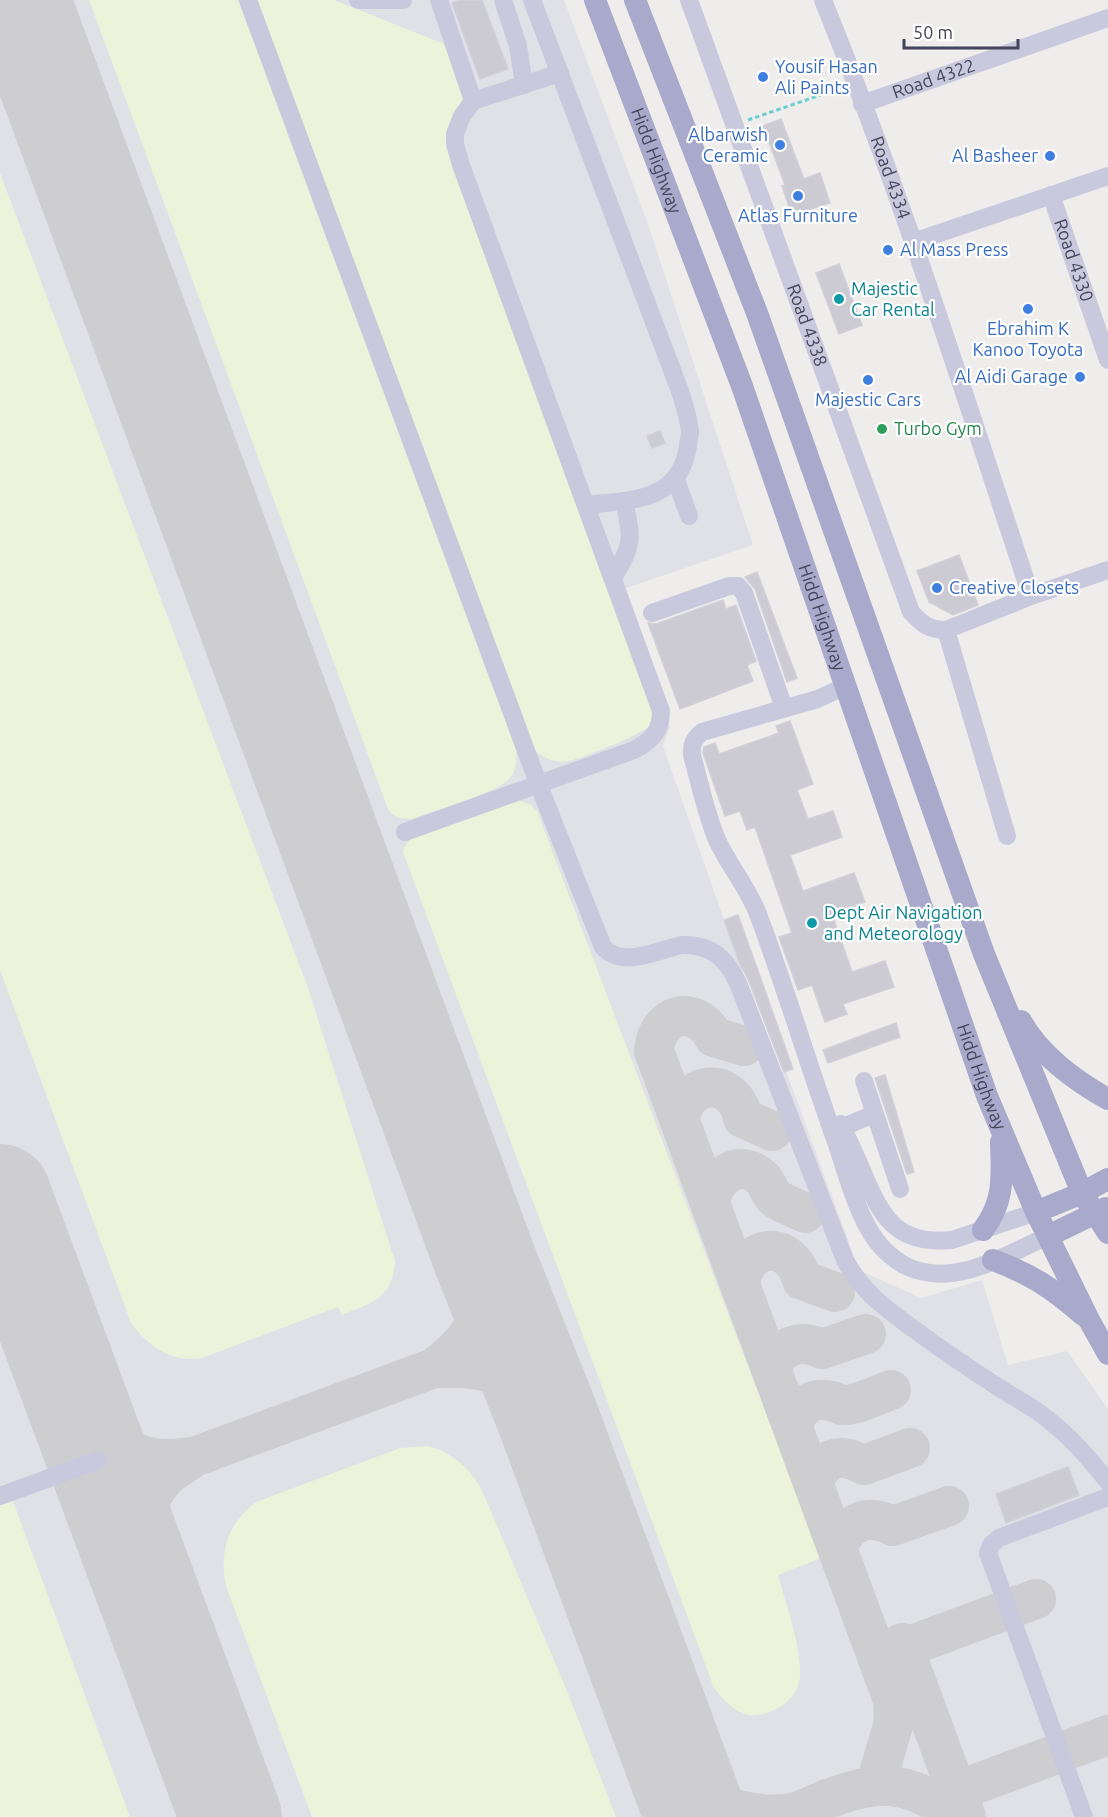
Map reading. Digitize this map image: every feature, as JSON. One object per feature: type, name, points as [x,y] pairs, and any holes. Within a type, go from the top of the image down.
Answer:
[{"type":"main road","name":"Hidd Highway","points":[[595,0],[742,386],[987,1096],[1036,1212],[1108,1354]]},
{"type":"main road","points":[[635,0],[757,313],[984,954],[1082,1193],[1101,1211],[1108,1233]]},
{"type":"main road","points":[[984,954],[1027,1033],[1064,1070],[1108,1099]]},
{"type":"main road","points":[[983,1230],[995,1211],[1001,1189],[1001,1128]]},
{"type":"main road","points":[[1036,1212],[1082,1193],[1108,1179]]},
{"type":"main road","points":[[1048,1236],[1101,1211]]},
{"type":"main road","points":[[993,1260],[1031,1275],[1089,1320]]},
{"type":"street","points":[[248,0],[599,942],[613,956],[625,958],[692,944],[710,949],[725,960],[738,983],[845,1260],[860,1285],[880,1305],[907,1325],[1058,1427],[1090,1459],[1108,1482]]},
{"type":"street","points":[[358,0],[403,0]]},
{"type":"street","points":[[439,0],[473,101]]},
{"type":"street","points":[[503,0],[518,46],[524,85]]},
{"type":"street","points":[[532,0],[681,391],[690,434],[686,457],[676,480],[654,494],[624,501],[586,505]]},
{"type":"street","name":"Road 4338","points":[[689,0],[911,612],[923,625],[933,630],[946,630]]},
{"type":"street","name":"Road 4334","points":[[823,0],[855,79],[913,242],[1031,596]]},
{"type":"street","name":"Road 4322","points":[[862,104],[1108,18]]},
{"type":"street","points":[[405,832],[634,750],[650,742],[659,728],[661,711],[455,144],[455,134],[462,116],[473,101],[560,72]]},
{"type":"street","name":"Road 4330","points":[[913,242],[1108,176]]},
{"type":"street","name":"Road 4330","points":[[1052,195],[1108,360]]},
{"type":"street","points":[[676,480],[689,516]]},
{"type":"street","points":[[613,578],[626,556],[631,541],[624,501]]},
{"type":"street","points":[[1007,836],[946,630],[1031,596],[1108,570]]},
{"type":"street","points":[[652,613],[729,586],[738,586],[744,592],[784,708]]},
{"type":"street","points":[[845,686],[818,699],[702,732],[695,738],[691,747],[712,829],[727,859],[753,901],[801,1041],[843,1138],[857,1177],[863,1218],[881,1247],[906,1266],[929,1273],[953,1274],[968,1270],[1048,1236]]},
{"type":"street","points":[[864,1081],[900,1189]]},
{"type":"street","points":[[843,1138],[874,1114]]},
{"type":"street","points":[[857,1177],[879,1210],[894,1225],[912,1236],[938,1241],[952,1240],[1036,1212]]},
{"type":"street","points":[[0,1496],[98,1460]]},
{"type":"street","points":[[1084,1817],[988,1553],[991,1545],[999,1538],[1108,1497]]},
{"type":"path","points":[[735,125],[843,87],[855,79]]},
{"type":"shaded area","points":[[0,0],[564,0],[648,224],[753,545],[623,589],[670,727],[663,746],[748,988],[780,1073],[786,1071],[859,1270],[921,1298],[982,1280],[1008,1365],[1067,1351],[1108,1409],[1108,1817],[0,1817]]},
{"type":"sand","points":[[89,0],[238,0],[516,750],[513,774],[501,785],[412,819],[398,817],[388,809]]},
{"type":"sand","points":[[256,0],[334,0],[444,44],[467,99],[451,120],[446,135],[652,699],[651,723],[635,735],[593,753],[563,762],[547,758],[534,749]]},
{"type":"sand","points":[[0,173],[308,988],[395,1261],[390,1283],[385,1291],[363,1307],[342,1315],[338,1307],[202,1358],[180,1358],[161,1351],[145,1339],[131,1323],[0,970]]},
{"type":"sand","points":[[518,800],[531,805],[537,811],[821,1558],[778,1575],[797,1644],[799,1683],[794,1694],[786,1703],[763,1714],[741,1713],[729,1705],[714,1688],[403,852],[410,839]]},
{"type":"sand","points":[[428,1446],[459,1462],[481,1488],[567,1691],[616,1817],[312,1817],[227,1589],[224,1564],[227,1541],[238,1520],[256,1502],[400,1448]]},
{"type":"sand","points":[[11,1496],[130,1817],[0,1817],[0,1500]]},
{"type":"building","points":[[460,0],[482,0],[508,69],[480,79],[452,3]]},
{"type":"building","points":[[781,119],[804,179],[820,173],[830,203],[792,215],[782,186],[785,185],[763,126]]},
{"type":"building","name":"Majestic Car Rental","points":[[839,264],[862,325],[839,334],[816,273]]},
{"type":"building","points":[[660,431],[665,443],[652,448],[647,436]]},
{"type":"building","points":[[959,555],[978,605],[953,615],[929,602],[917,571]]},
{"type":"building","points":[[757,572],[797,678],[787,682],[755,589],[745,577]]},
{"type":"building","points":[[723,600],[726,609],[736,605],[756,661],[747,665],[753,681],[680,709],[648,623],[656,624]]},
{"type":"building","points":[[790,721],[813,784],[797,790],[808,819],[833,811],[842,837],[790,855],[803,891],[854,873],[865,902],[832,914],[852,972],[885,961],[894,987],[843,1004],[847,1014],[825,1022],[812,985],[798,990],[779,937],[792,933],[755,827],[747,830],[740,811],[725,816],[703,753],[704,747],[715,743],[719,754],[779,733],[776,726]]},
{"type":"building","points":[[738,915],[793,1069],[784,1072],[724,920]]},
{"type":"building","points":[[896,1023],[900,1037],[828,1063],[823,1050]]},
{"type":"building","points":[[885,1075],[914,1172],[907,1174],[875,1078]]},
{"type":"building","points":[[1068,1467],[1079,1495],[1006,1523],[996,1494]]},
{"type":"taxiway","points":[[744,1046],[714,1037],[706,1026],[688,1016],[670,1020],[662,1028],[654,1051],[893,1700],[894,1722],[880,1770]]},
{"type":"taxiway","points":[[679,1118],[686,1102],[693,1094],[710,1087],[725,1091],[731,1096],[737,1102],[743,1118],[772,1131]]},
{"type":"taxiway","points":[[710,1201],[717,1184],[723,1177],[737,1169],[745,1169],[762,1178],[775,1198],[805,1213]]},
{"type":"taxiway","points":[[740,1284],[744,1270],[751,1260],[759,1253],[769,1251],[779,1252],[789,1257],[802,1280],[835,1292]]},
{"type":"taxiway","points":[[434,1368],[460,1345],[476,1322],[484,1295],[485,1260]]},
{"type":"taxiway","points":[[771,1368],[780,1354],[792,1346],[806,1344],[822,1349],[866,1334]]},
{"type":"taxiway","points":[[135,1558],[142,1525],[153,1494],[167,1476],[194,1457],[434,1368],[471,1369],[498,1376],[509,1382],[547,1416]]},
{"type":"taxiway","points":[[792,1425],[803,1408],[812,1402],[825,1400],[850,1405],[891,1390]]},
{"type":"taxiway","points":[[83,1419],[122,1446],[139,1454],[159,1459],[194,1457]]},
{"type":"taxiway","points":[[813,1482],[822,1467],[833,1459],[847,1458],[864,1465],[910,1448]]},
{"type":"taxiway","points":[[837,1547],[847,1531],[860,1522],[875,1520],[893,1526],[949,1506]]},
{"type":"taxiway","points":[[904,1648],[1036,1599]]},
{"type":"taxiway","points":[[902,1643],[966,1817]]},
{"type":"taxiway","points":[[957,1791],[1108,1735]]},
{"type":"taxiway","points":[[679,1771],[715,1800],[727,1806],[754,1813],[791,1813],[851,1791],[888,1786],[900,1787],[927,1797],[958,1817]]},
{"type":"runway","points":[[19,0],[485,1260],[547,1416],[696,1817]]},
{"type":"runway","points":[[0,1195],[231,1817]]},
{"type":"place","name":"Yousif Hasan Ali Paints","points":[[763,77]]},
{"type":"place","name":"Albarwish Ceramic","points":[[780,145]]},
{"type":"place","name":"Al Basheer","points":[[1050,156]]},
{"type":"place","name":"Atlas Furniture","points":[[798,196]]},
{"type":"place","name":"Al Mass Press","points":[[888,250]]},
{"type":"place","name":"Majestic Car Rental","points":[[839,299]]},
{"type":"place","name":"Ebrahim K Kanoo Toyota","points":[[1028,309]]},
{"type":"place","name":"Al Aidi Garage","points":[[1080,377]]},
{"type":"place","name":"Majestic Cars","points":[[868,380]]},
{"type":"place","name":"Turbo Gym","points":[[882,429]]},
{"type":"place","name":"Creative Closets","points":[[937,588]]},
{"type":"place","name":"Dept Air Navigation and Meteorology","points":[[812,923]]}]
